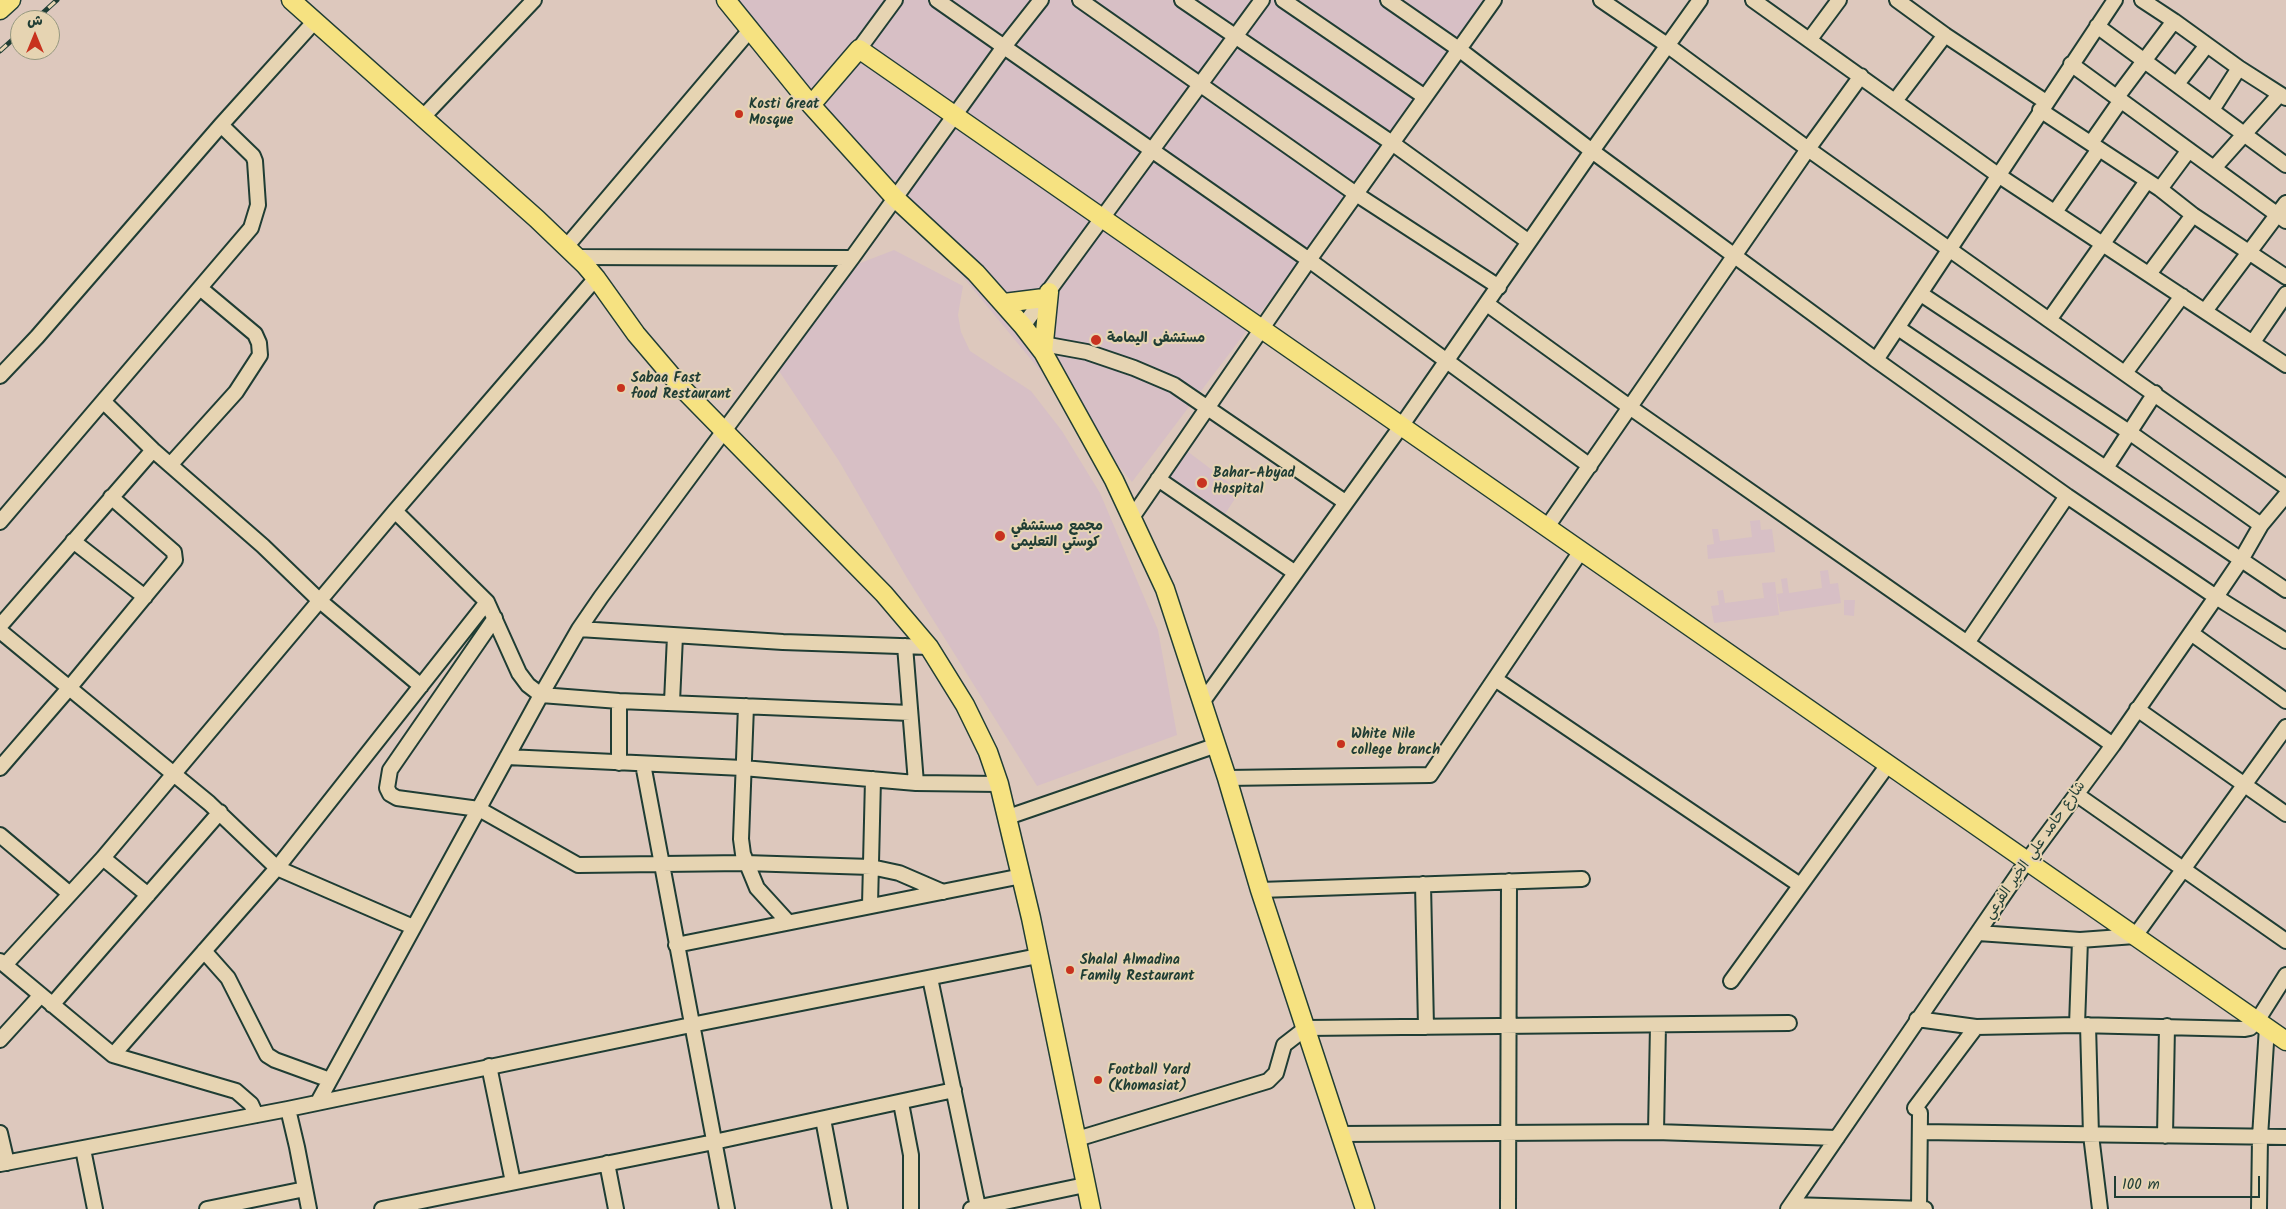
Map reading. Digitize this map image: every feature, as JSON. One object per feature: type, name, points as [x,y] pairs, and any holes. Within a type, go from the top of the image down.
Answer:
[{"type":"main road","points":[[0,10],[11,0]]},
{"type":"main road","points":[[291,0],[571,252],[596,278],[658,361],[723,432],[884,594],[929,647],[965,705],[988,752],[999,784],[1022,876],[1091,1209]]},
{"type":"main road","points":[[726,0],[811,105],[894,197],[976,273],[1043,348],[1133,516],[1166,589],[1203,701],[1260,890],[1365,1209]]},
{"type":"main road","points":[[811,105],[859,49],[1262,330],[1402,425],[1887,766],[2286,1041]]},
{"type":"main road","points":[[1004,303],[1046,295],[1043,348]]},
{"type":"street","points":[[423,117],[534,0]]},
{"type":"street","points":[[859,49],[896,0]]},
{"type":"street","points":[[938,0],[1003,48],[1152,148],[1309,260],[1590,466]]},
{"type":"street","points":[[318,1102],[541,695],[580,629],[601,597],[852,258],[894,197],[1003,48],[1041,0]]},
{"type":"street","points":[[1080,0],[1356,194],[1499,287]]},
{"type":"street","points":[[1182,0],[1392,143],[1529,242]]},
{"type":"street","points":[[1023,326],[1262,0]]},
{"type":"street","points":[[1283,0],[1425,97]]},
{"type":"street","points":[[1388,0],[1460,50],[1592,151],[1876,360],[2067,496],[2216,597],[2286,641]]},
{"type":"street","points":[[1133,516],[1309,260],[1494,0]]},
{"type":"street","points":[[1601,0],[1667,45],[1808,149],[2286,487]]},
{"type":"street","points":[[1203,701],[1488,304],[1592,151],[1700,0]]},
{"type":"street","points":[[1753,0],[1998,175],[2103,242],[2286,365]]},
{"type":"street","points":[[1810,39],[1839,0]]},
{"type":"street","points":[[1897,0],[2095,146],[2286,277]]},
{"type":"street","points":[[1876,360],[2115,0]]},
{"type":"street","points":[[2142,0],[2239,68],[2283,96],[2244,134],[2214,168]]},
{"type":"street","points":[[2055,212],[2095,146],[2119,98],[2174,21]]},
{"type":"street","points":[[0,376],[37,337],[221,125],[314,22]]},
{"type":"street","points":[[2097,26],[2286,165]]},
{"type":"street","points":[[571,252],[750,30]]},
{"type":"street","points":[[1895,101],[1945,35]]},
{"type":"street","points":[[2177,84],[2207,45]]},
{"type":"street","points":[[2071,64],[2282,218]]},
{"type":"street","points":[[2212,110],[2239,68]]},
{"type":"street","points":[[1548,527],[1808,149],[1861,76]]},
{"type":"street","points":[[0,522],[251,228],[258,206],[255,161],[253,156],[221,125]]},
{"type":"street","points":[[2160,189],[2189,150]]},
{"type":"street","points":[[2049,320],[2147,181]]},
{"type":"street","points":[[2205,311],[2251,252],[2282,218],[2286,203]]},
{"type":"street","points":[[2149,274],[2193,215]]},
{"type":"street","points":[[571,252],[852,258]]},
{"type":"street","points":[[256,1115],[251,1104],[236,1091],[113,1055],[3,963],[103,858],[394,511],[596,278]]},
{"type":"street","points":[[171,464],[236,392],[260,355],[259,343],[255,334],[200,288]]},
{"type":"street","points":[[1921,294],[2129,432],[2261,525]]},
{"type":"street","points":[[2253,342],[2286,294]]},
{"type":"street","points":[[2125,373],[2182,296]]},
{"type":"street","points":[[1488,304],[1631,408],[2113,744]]},
{"type":"street","points":[[1898,328],[2286,590]]},
{"type":"street","points":[[1043,348],[1068,347],[1134,368],[1174,385],[1208,406],[1345,502]]},
{"type":"street","points":[[2106,468],[2155,393]]},
{"type":"street","points":[[104,402],[153,450],[263,546],[320,601],[422,686]]},
{"type":"street","points":[[0,626],[111,496],[153,450]]},
{"type":"street","points":[[1158,479],[1294,572]]},
{"type":"street","points":[[0,768],[175,560],[176,554],[111,496]]},
{"type":"street","points":[[1967,643],[2067,496]]},
{"type":"street","name":"شارع حامد علي الخير الفرعي","points":[[1789,1207],[2027,861],[2113,744],[2216,597],[2241,560],[2261,525],[2286,496]]},
{"type":"street","points":[[394,511],[487,602],[519,673],[528,685],[541,695],[620,701],[910,713]]},
{"type":"street","points":[[73,541],[145,597]]},
{"type":"street","points":[[1227,778],[1430,776],[1581,551]]},
{"type":"street","points":[[113,1055],[277,868],[487,602]]},
{"type":"street","points":[[495,618],[390,770],[387,780],[387,788],[390,794],[397,798],[479,809],[578,865],[661,862],[745,862],[871,867],[899,873],[943,892]]},
{"type":"street","points":[[580,629],[675,636],[929,647]]},
{"type":"street","points":[[0,631],[220,812],[277,868],[413,927]]},
{"type":"street","points":[[2191,633],[2286,701]]},
{"type":"street","points":[[672,702],[675,636]]},
{"type":"street","points":[[905,646],[916,783]]},
{"type":"street","points":[[1495,679],[1800,884]]},
{"type":"street","points":[[619,763],[620,701]]},
{"type":"street","points":[[746,706],[741,839],[745,862],[760,892],[788,922]]},
{"type":"street","points":[[2137,709],[2286,814]]},
{"type":"street","points":[[1978,933],[2080,940],[2136,936],[2286,727]]},
{"type":"street","points":[[1008,816],[1217,746]]},
{"type":"street","points":[[507,758],[743,768],[916,783],[999,784]]},
{"type":"street","points":[[643,764],[727,1209]]},
{"type":"street","points":[[1731,980],[1887,766]]},
{"type":"street","points":[[870,905],[873,779]]},
{"type":"street","points":[[2076,794],[2286,942]]},
{"type":"street","points":[[52,1005],[220,812]]},
{"type":"street","points":[[0,835],[70,894]]},
{"type":"street","points":[[103,858],[148,895]]},
{"type":"street","points":[[676,945],[1022,876]]},
{"type":"street","points":[[1260,890],[1582,879]]},
{"type":"street","points":[[1508,1209],[1509,882]]},
{"type":"street","points":[[1423,884],[1426,1027]]},
{"type":"street","points":[[2080,940],[2082,1025],[2091,1135],[2100,1209]]},
{"type":"street","points":[[204,951],[228,978],[267,1055],[275,1060],[330,1080]]},
{"type":"street","points":[[0,1133],[3,1164],[288,1109],[489,1066],[1038,956]]},
{"type":"street","points":[[2259,1209],[2262,1024],[2286,975]]},
{"type":"street","points":[[930,978],[954,1090],[974,1208],[1085,1185]]},
{"type":"street","points":[[0,1040],[41,995]]},
{"type":"street","points":[[1917,1019],[1976,1027],[2082,1025],[2245,1029],[2262,1024]]},
{"type":"street","points":[[1077,1139],[1268,1081],[1276,1073],[1284,1045],[1306,1028],[1789,1023]]},
{"type":"street","points":[[1656,1132],[1658,1025]]},
{"type":"street","points":[[2165,1136],[2167,1026]]},
{"type":"street","points":[[1919,1209],[1920,1132],[1918,1111],[1976,1027]]},
{"type":"street","points":[[489,1066],[512,1182]]},
{"type":"street","points":[[382,1209],[405,1207],[512,1182],[714,1142],[954,1090]]},
{"type":"street","points":[[901,1103],[910,1155],[911,1209]]},
{"type":"street","points":[[288,1109],[309,1209]]},
{"type":"street","points":[[823,1119],[840,1209]]},
{"type":"street","points":[[1340,1134],[1656,1132],[1837,1138]]},
{"type":"street","points":[[1920,1132],[2286,1137]]},
{"type":"street","points":[[83,1149],[95,1209]]},
{"type":"street","points":[[607,1163],[616,1209]]},
{"type":"street","points":[[207,1209],[305,1189]]},
{"type":"street","points":[[1789,1207],[1925,1209]]},
{"type":"shaded area","points":[[735,0],[1487,0],[1273,296],[1132,482]]},
{"type":"shaded area","name":"مجمع مستشفي كوستي التعليمى","points":[[894,250],[963,286],[958,315],[961,332],[970,351],[1031,391],[1062,431],[1100,493],[1158,630],[1177,735],[1037,786],[907,578],[839,461],[779,371],[850,267]]},
{"type":"shaded area","name":"Bahar-Abyad Hospital","points":[[1183,448],[1240,491],[1223,517],[1165,476]]},
{"type":"shaded area","points":[[1760,520],[1761,530],[1772,529],[1775,552],[1708,559],[1707,545],[1714,544],[1712,529],[1718,529],[1720,541],[1752,537],[1750,521]]},
{"type":"shaded area","points":[[1828,570],[1830,584],[1838,583],[1841,603],[1780,612],[1777,594],[1783,593],[1781,579],[1787,578],[1789,593],[1822,588],[1820,571]]},
{"type":"shaded area","points":[[1775,582],[1779,615],[1714,623],[1711,606],[1719,605],[1717,591],[1723,590],[1725,603],[1764,598],[1762,583]]},
{"type":"shaded area","points":[[1844,600],[1855,600],[1854,616],[1844,615]]},
{"type":"railway","points":[[46,10],[57,0]]},
{"type":"railway","points":[[0,51],[10,42]]},
{"type":"place","name":"Kosti Great Mosque","points":[[739,114]]},
{"type":"place","name":"مستشفى اليمامة","points":[[1096,340]]},
{"type":"place","name":"Sabaa Fast food Restaurant","points":[[621,388]]},
{"type":"place","name":"Bahar-Abyad Hospital","points":[[1202,483]]},
{"type":"place","name":"مجمع مستشفي كوستي التعليمى","points":[[1000,536]]},
{"type":"place","name":"White Nile college branch","points":[[1341,744]]},
{"type":"place","name":"Shalal Almadina Family Restaurant","points":[[1070,970]]},
{"type":"place","name":"Football Yard (Khomasiat)","points":[[1098,1080]]}]
